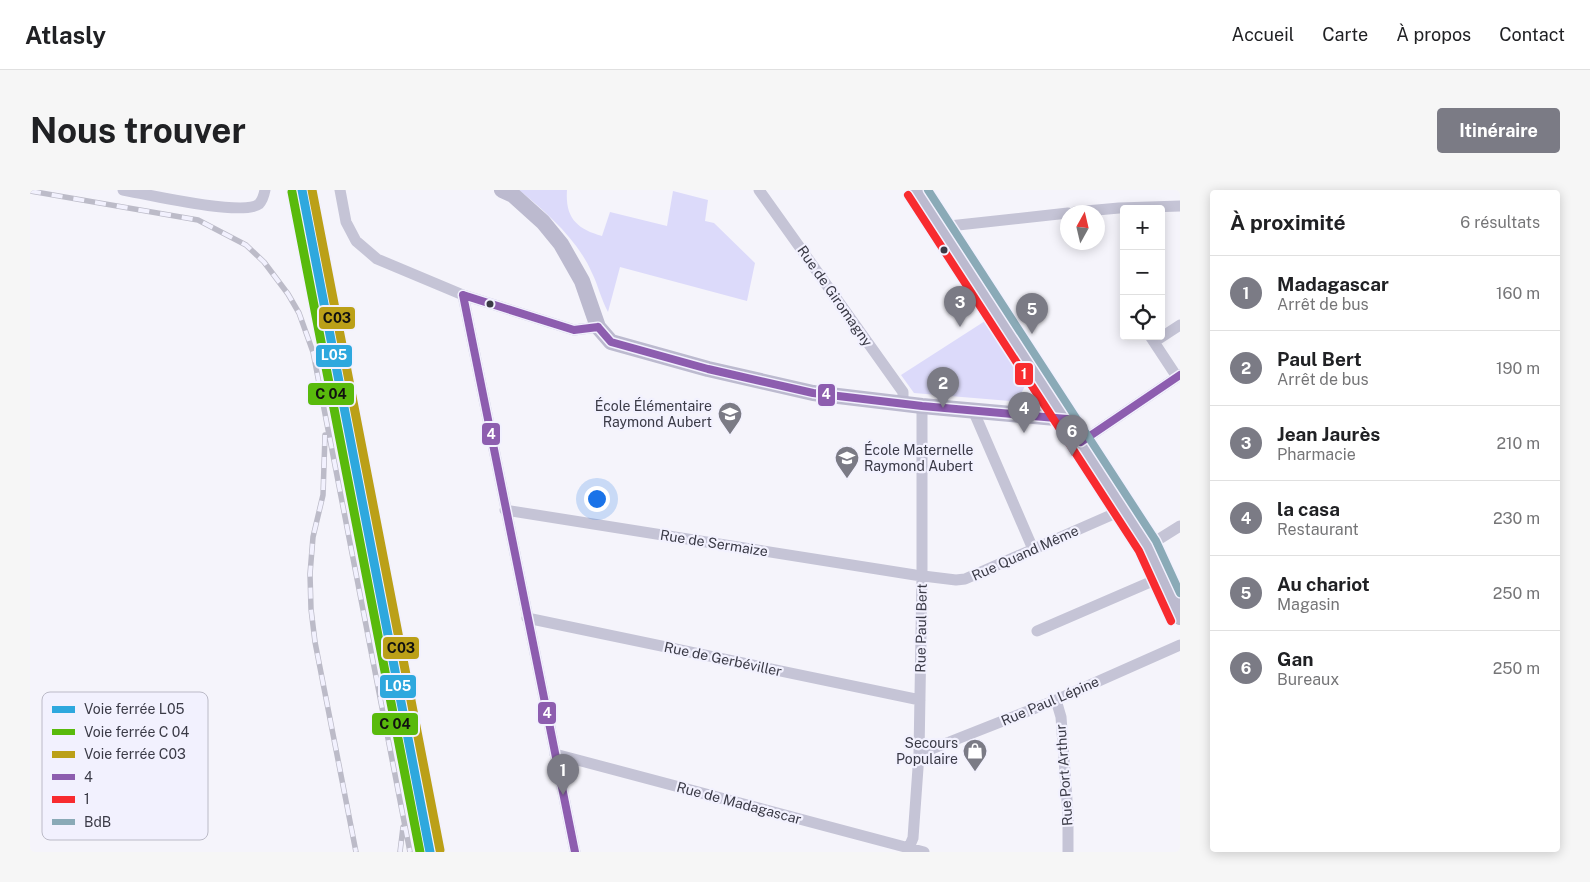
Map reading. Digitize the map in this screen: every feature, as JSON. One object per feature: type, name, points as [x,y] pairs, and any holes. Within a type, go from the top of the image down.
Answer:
[{"type":"main road","points":[[502,190],[513,195],[542,222],[561,244],[582,281],[598,327],[611,342],[708,369],[813,393],[922,406],[1067,419]]},
{"type":"main road","points":[[916,190],[1148,546],[1180,617]]},
{"type":"street","points":[[123,190],[198,204],[250,208],[259,204],[265,190]]},
{"type":"street","points":[[340,190],[346,222],[356,241],[377,259],[463,295],[574,330],[598,327]]},
{"type":"street","name":"Rue de Giromagny","points":[[759,190],[903,392],[903,404]]},
{"type":"street","points":[[1105,209],[1180,206]]},
{"type":"street","points":[[940,227],[1060,214]]},
{"type":"street","points":[[463,295],[575,852]]},
{"type":"street","points":[[1165,332],[1180,325]]},
{"type":"street","points":[[1082,442],[1178,376],[1153,340]]},
{"type":"street","name":"Rue Paul Bert","points":[[908,850],[913,838],[919,754],[922,406]]},
{"type":"street","points":[[973,410],[1032,549]]},
{"type":"street","name":"Rue Quand Même","points":[[922,576],[965,579],[1125,509]]},
{"type":"street","name":"Rue de Sermaize","points":[[506,510],[922,576]]},
{"type":"street","points":[[1148,546],[1180,526]]},
{"type":"street","points":[[1037,630],[1162,577]]},
{"type":"street","name":"Rue de Gerbéviller","points":[[527,618],[920,700]]},
{"type":"street","name":"Rue Paul Lépine","points":[[919,754],[1056,700],[1180,645]]},
{"type":"street","name":"Rue Port Arthur","points":[[1056,700],[1061,717],[1068,814],[1068,852]]},
{"type":"street","name":"Rue de Madagascar","points":[[555,754],[908,850],[924,852]]},
{"type":"shaded area","points":[[519,190],[567,190],[568,208],[574,221],[586,230],[602,236],[610,212],[667,226],[673,191],[708,200],[705,221],[714,223],[755,263],[747,301],[620,267],[608,312],[586,261],[570,238],[550,217]]},
{"type":"shaded area","points":[[985,321],[1026,382],[1019,396],[1010,401],[914,393],[901,375]]},
{"type":"railway","points":[[291,190],[419,852]]},
{"type":"railway","points":[[30,191],[198,220],[246,245],[264,262],[288,294],[299,313],[313,352],[410,852]]},
{"type":"railway","points":[[325,435],[323,495],[313,537],[310,574],[311,609],[315,642],[356,852]]},
{"type":"railway","points":[[400,852],[403,827]]},
{"type":"rail line","name":"L05","points":[[302,190],[430,852]]},
{"type":"rail line","name":"C03","points":[[312,190],[440,850]]},
{"type":"transit line","name":"BdB","points":[[928,190],[1156,541],[1180,593]]},
{"type":"transit line","points":[[292,192],[420,852]]},
{"type":"transit line","name":"1","points":[[908,195],[1139,551],[1171,621]]},
{"type":"transit line","name":"4","points":[[463,295],[575,852]]},
{"type":"transit line","name":"4","points":[[463,295],[574,330],[598,327]]},
{"type":"transit line","name":"4","points":[[598,327],[611,342],[708,369],[813,393],[922,406],[1067,419]]},
{"type":"transit line","name":"4","points":[[1081,442],[1180,375]]},
{"type":"place","name":"Jean Jaurès","points":[[960,327]]},
{"type":"place","name":"Au chariot","points":[[1032,334]]},
{"type":"place","name":"Paul Bert","points":[[943,408]]},
{"type":"place","name":"la casa","points":[[1024,433]]},
{"type":"place","name":"École Élémentaire Raymond Aubert","points":[[730,435]]},
{"type":"place","name":"Gan","points":[[1072,456]]},
{"type":"place","name":"École Maternelle Raymond Aubert","points":[[847,479]]},
{"type":"place","name":"Secours Populaire","points":[[975,772]]},
{"type":"place","name":"Madagascar","points":[[563,795]]}]
